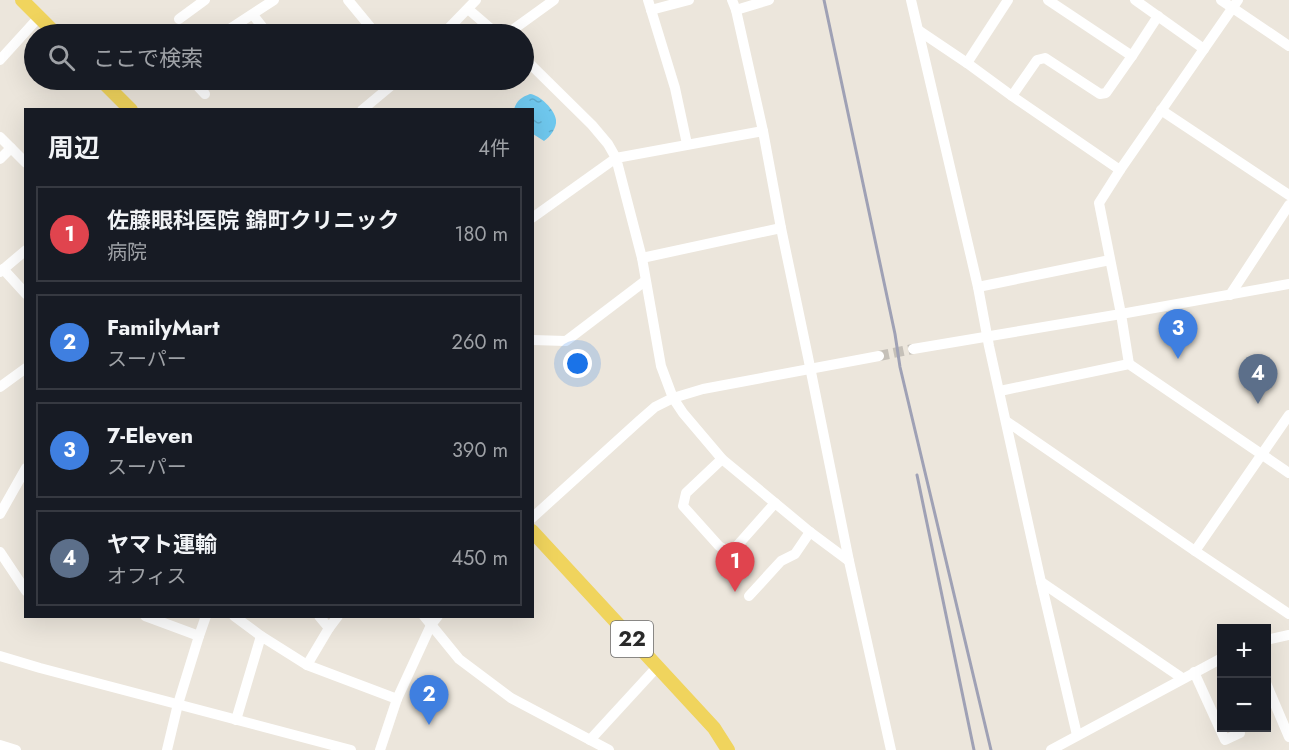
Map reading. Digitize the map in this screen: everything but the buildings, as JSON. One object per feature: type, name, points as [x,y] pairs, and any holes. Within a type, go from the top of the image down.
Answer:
[{"type":"main road","points":[[22,0],[46,24]]},
{"type":"main road","points":[[111,90],[129,108]]},
{"type":"main road","name":"22","points":[[534,533],[714,728],[728,750]]},
{"type":"street","points":[[178,19],[205,0]]},
{"type":"street","points":[[238,24],[274,0]]},
{"type":"street","points":[[348,0],[368,24]]},
{"type":"street","points":[[453,24],[476,0]]},
{"type":"street","points":[[521,24],[554,0]]},
{"type":"street","points":[[687,144],[675,88],[649,5],[689,0]]},
{"type":"street","points":[[769,0],[734,5],[763,131],[849,561],[891,750]]},
{"type":"street","points":[[912,0],[1077,735]]},
{"type":"street","points":[[967,63],[1008,0]]},
{"type":"street","points":[[1048,0],[1132,56]]},
{"type":"street","points":[[1135,0],[1204,49]]},
{"type":"street","points":[[1221,0],[1236,4],[1289,46]]},
{"type":"street","points":[[1129,364],[1099,203],[1236,4]]},
{"type":"street","points":[[468,9],[485,24]]},
{"type":"street","points":[[253,15],[260,24]]},
{"type":"street","points":[[1012,96],[1037,60],[1045,58],[1100,94],[1106,93],[1158,16]]},
{"type":"street","points":[[33,24],[39,17]]},
{"type":"street","points":[[918,30],[1120,170]]},
{"type":"street","points":[[0,60],[24,34]]},
{"type":"street","points":[[534,68],[592,125],[616,158],[642,258],[661,366],[673,398],[722,459],[810,532],[849,561]]},
{"type":"street","points":[[201,90],[205,94]]},
{"type":"street","points":[[364,108],[386,90]]},
{"type":"street","points":[[1161,110],[1289,195]]},
{"type":"street","points":[[534,217],[616,158],[763,131]]},
{"type":"street","points":[[0,137],[24,161]]},
{"type":"street","points":[[0,159],[11,148]]},
{"type":"street","points":[[1230,295],[1289,205]]},
{"type":"street","points":[[642,258],[781,228]]},
{"type":"street","points":[[24,252],[2,271],[24,292]]},
{"type":"street","points":[[978,287],[1110,260]]},
{"type":"street","points":[[534,340],[566,340],[645,281]]},
{"type":"street","points":[[913,349],[1289,284]]},
{"type":"street","points":[[534,516],[655,407],[673,398],[746,380],[879,356]]},
{"type":"street","points":[[1000,391],[1129,364],[1289,473]]},
{"type":"street","points":[[0,387],[24,369]]},
{"type":"street","points":[[1195,551],[1289,416]]},
{"type":"street","points":[[1006,421],[1289,614]]},
{"type":"street","points":[[722,459],[686,493],[683,506],[719,546],[726,550],[736,547],[775,503]]},
{"type":"street","points":[[0,514],[24,472]]},
{"type":"street","points":[[749,596],[781,561],[795,554],[810,532]]},
{"type":"street","points":[[0,552],[24,588]]},
{"type":"street","points":[[1041,582],[1182,678]]},
{"type":"street","points":[[150,618],[199,636]]},
{"type":"street","points":[[167,750],[178,704],[205,618]]},
{"type":"street","points":[[237,618],[307,665],[398,699]]},
{"type":"street","points":[[321,618],[329,628]]},
{"type":"street","points":[[307,665],[336,618]]},
{"type":"street","points":[[380,750],[398,699],[431,620]]},
{"type":"street","points":[[431,620],[459,659],[511,698],[609,750]]},
{"type":"street","points":[[1271,638],[1289,635]]},
{"type":"street","points":[[236,720],[261,636]]},
{"type":"street","points":[[0,656],[351,750]]},
{"type":"street","points":[[1051,750],[1217,660]]},
{"type":"street","points":[[590,740],[658,666]]},
{"type":"street","points":[[1194,672],[1225,740],[1240,733]]},
{"type":"street","points":[[1271,695],[1289,737]]},
{"type":"street","points":[[0,745],[16,750]]},
{"type":"water","points":[[530,94],[542,100],[555,116],[554,129],[544,141],[534,135],[534,108],[514,108],[525,96]]},
{"type":"tunnel","points":[[879,356],[913,349]]},
{"type":"railway","points":[[824,0],[900,367],[991,750]]},
{"type":"railway","points":[[917,475],[974,750]]},
{"type":"place","name":"7-Eleven","points":[[1178,359]]},
{"type":"place","name":"ヤマト運輸","points":[[1258,404]]},
{"type":"place","name":"佐藤眼科医院 錦町クリニック","points":[[735,592]]},
{"type":"place","name":"FamilyMart","points":[[429,725]]}]
